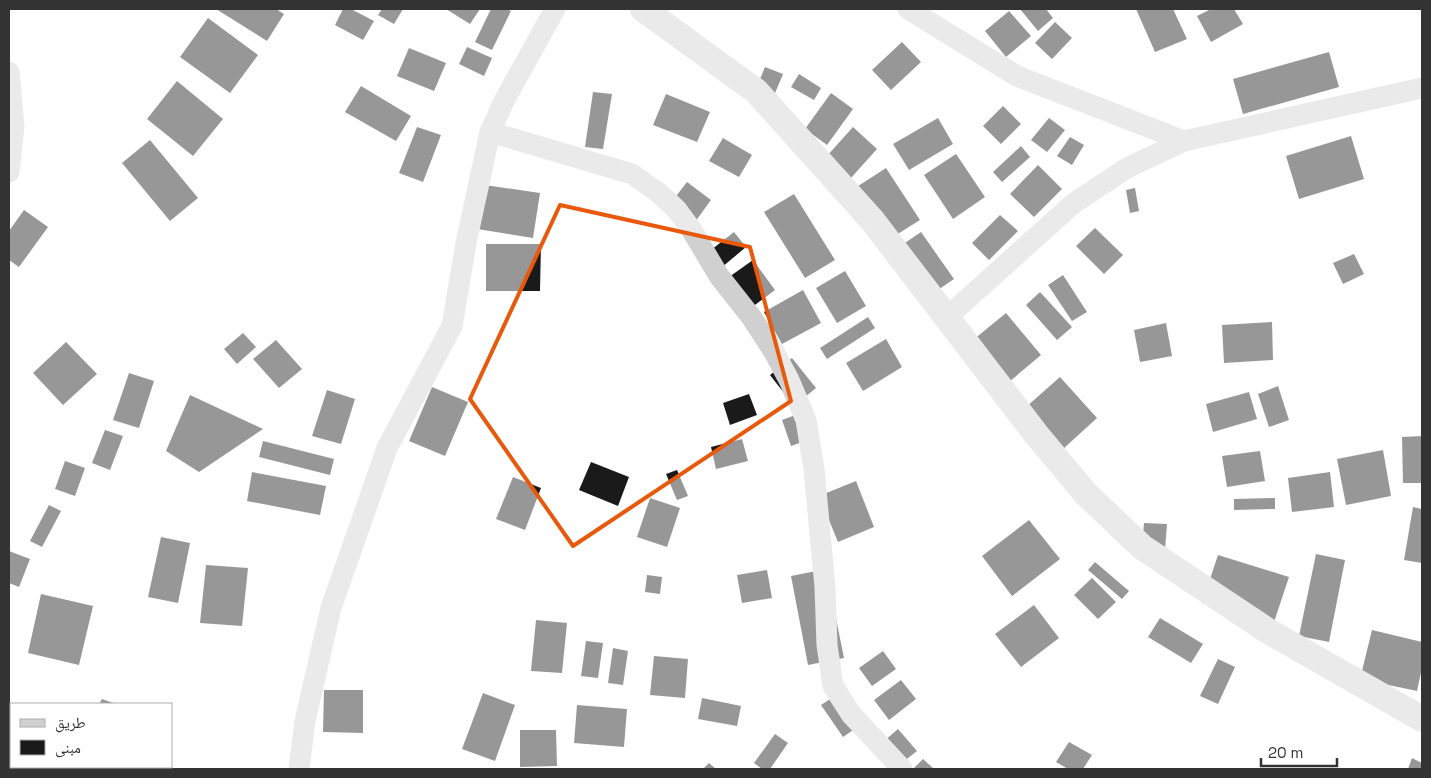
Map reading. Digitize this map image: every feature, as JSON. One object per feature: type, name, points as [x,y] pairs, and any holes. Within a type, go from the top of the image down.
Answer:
[{"type":"street","points":[[299,769],[305,721],[331,608],[387,448],[452,326],[466,243],[490,132],[504,101],[555,9]]},
{"type":"street","points":[[643,9],[756,91],[872,220],[1036,434],[1086,494],[1142,547],[1268,631],[1422,719]]},
{"type":"street","points":[[908,9],[1017,76],[1184,141]]},
{"type":"street","points":[[9,72],[14,126],[9,172]]},
{"type":"street","points":[[947,317],[1074,203],[1127,168],[1184,141],[1422,88]]},
{"type":"street","points":[[490,132],[632,174],[659,193],[682,216],[719,276],[752,318],[774,352],[789,380],[806,420],[814,470],[825,587],[827,645],[833,686],[851,714],[902,769]]},
{"type":"highlighted area","points":[[560,205],[750,247],[791,401],[573,546],[470,399]]},
{"type":"building","points":[[216,9],[276,9],[284,14],[267,41]]},
{"type":"building","points":[[343,9],[351,9],[374,21],[363,40],[335,25]]},
{"type":"building","points":[[382,9],[403,9],[394,24],[378,15]]},
{"type":"building","points":[[446,9],[480,9],[470,24]]},
{"type":"building","points":[[491,9],[511,11],[492,50],[475,42]]},
{"type":"building","points":[[1020,9],[1046,9],[1053,18],[1038,31]]},
{"type":"building","points":[[1136,9],[1173,9],[1187,39],[1155,52]]},
{"type":"building","points":[[1211,9],[1234,9],[1243,24],[1211,42],[1197,16]]},
{"type":"building","points":[[1009,11],[1031,36],[1006,57],[985,31]]},
{"type":"building","points":[[208,18],[258,55],[230,93],[180,57]]},
{"type":"building","points":[[1055,22],[1072,38],[1052,59],[1035,43]]},
{"type":"building","points":[[902,42],[921,62],[891,90],[872,70]]},
{"type":"building","points":[[467,47],[492,58],[484,76],[459,64]]},
{"type":"building","points":[[409,48],[446,63],[434,91],[397,76]]},
{"type":"building","points":[[1329,52],[1339,87],[1243,114],[1233,79]]},
{"type":"building","points":[[765,67],[783,74],[773,98],[755,91]]},
{"type":"building","points":[[799,74],[821,88],[814,100],[791,87]]},
{"type":"building","points":[[177,81],[223,119],[193,156],[147,119]]},
{"type":"building","points":[[361,86],[411,116],[396,141],[345,112]]},
{"type":"building","points":[[593,92],[612,94],[603,149],[585,147]]},
{"type":"building","points":[[831,93],[853,109],[827,145],[805,129]]},
{"type":"building","points":[[666,94],[710,112],[697,142],[653,125]]},
{"type":"building","points":[[1003,106],[1021,124],[1001,144],[983,126]]},
{"type":"building","points":[[938,118],[953,144],[909,170],[893,144]]},
{"type":"building","points":[[1049,118],[1065,130],[1047,152],[1031,140]]},
{"type":"building","points":[[417,127],[441,135],[423,182],[399,173]]},
{"type":"building","points":[[853,127],[877,149],[850,179],[826,157]]},
{"type":"building","points":[[1351,136],[1364,179],[1299,199],[1286,156]]},
{"type":"building","points":[[1070,137],[1084,145],[1072,165],[1057,156]]},
{"type":"building","points":[[723,138],[752,155],[739,177],[709,161]]},
{"type":"building","points":[[150,140],[198,198],[170,221],[122,163]]},
{"type":"building","points":[[1021,146],[1030,157],[1002,182],[993,172]]},
{"type":"building","points":[[956,154],[985,197],[953,219],[924,175]]},
{"type":"building","points":[[1038,165],[1062,189],[1034,217],[1010,194]]},
{"type":"building","points":[[886,168],[920,220],[888,240],[855,188]]},
{"type":"building","points":[[687,182],[711,200],[695,222],[670,204]]},
{"type":"building","points":[[478,184],[540,193],[533,238],[471,228]]},
{"type":"building","points":[[1135,188],[1139,211],[1130,213],[1126,190]]},
{"type":"building","points":[[794,194],[835,260],[805,278],[764,212]]},
{"type":"building","points":[[24,210],[48,227],[19,267],[9,260],[9,231]]},
{"type":"building","points":[[1000,215],[1018,231],[989,260],[972,243]]},
{"type":"building","points":[[1095,228],[1123,255],[1104,274],[1076,246]]},
{"type":"building","points":[[734,232],[746,247],[715,273],[702,257]]},
{"type":"building","points":[[921,232],[954,279],[926,298],[893,251]]},
{"type":"building","points":[[486,244],[541,244],[540,291],[486,291]]},
{"type":"building","points":[[1354,254],[1364,274],[1343,284],[1333,263]]},
{"type":"building","points":[[753,260],[775,290],[744,313],[722,282]]},
{"type":"building","points":[[845,271],[866,306],[837,323],[816,288]]},
{"type":"building","points":[[1063,275],[1087,312],[1072,321],[1048,285]]},
{"type":"building","points":[[803,290],[821,323],[782,344],[764,312]]},
{"type":"building","points":[[1040,292],[1072,327],[1057,340],[1026,305]]},
{"type":"building","points":[[1006,313],[1041,355],[1009,382],[973,340]]},
{"type":"building","points":[[868,317],[875,328],[827,359],[820,348]]},
{"type":"building","points":[[1272,322],[1273,360],[1224,363],[1222,325]]},
{"type":"building","points":[[1166,323],[1172,356],[1140,362],[1134,330]]},
{"type":"building","points":[[243,333],[256,347],[237,364],[224,349]]},
{"type":"building","points":[[886,339],[902,367],[863,391],[846,363]]},
{"type":"building","points":[[276,340],[302,369],[279,388],[253,359]]},
{"type":"building","points":[[66,342],[97,374],[63,405],[33,373]]},
{"type":"building","points":[[792,358],[816,388],[794,406],[770,375]]},
{"type":"building","points":[[129,373],[154,381],[139,428],[113,420]]},
{"type":"building","points":[[1060,377],[1097,418],[1063,449],[1026,407]]},
{"type":"building","points":[[1278,386],[1289,420],[1269,427],[1258,394]]},
{"type":"building","points":[[432,387],[468,402],[445,456],[409,441]]},
{"type":"building","points":[[327,390],[355,399],[341,444],[312,436]]},
{"type":"building","points":[[1249,392],[1257,419],[1213,432],[1206,404]]},
{"type":"building","points":[[749,394],[757,415],[730,425],[723,403]]},
{"type":"building","points":[[190,395],[263,429],[199,472],[166,451]]},
{"type":"building","points":[[809,410],[819,436],[791,446],[782,420]]},
{"type":"building","points":[[105,430],[123,436],[110,470],[92,463]]},
{"type":"building","points":[[1422,436],[1422,483],[1403,483],[1402,437]]},
{"type":"building","points":[[742,439],[748,461],[716,469],[711,447]]},
{"type":"building","points":[[263,441],[334,459],[330,475],[259,457]]},
{"type":"building","points":[[1383,450],[1391,496],[1346,505],[1337,459]]},
{"type":"building","points":[[1260,451],[1265,481],[1227,487],[1222,456]]},
{"type":"building","points":[[65,461],[85,468],[75,496],[55,489]]},
{"type":"building","points":[[591,462],[629,477],[618,506],[579,490]]},
{"type":"building","points":[[677,470],[688,496],[677,500],[666,474]]},
{"type":"building","points":[[252,472],[326,486],[320,515],[247,501]]},
{"type":"building","points":[[1330,472],[1334,507],[1292,512],[1288,478]]},
{"type":"building","points":[[513,477],[541,488],[525,530],[496,519]]},
{"type":"building","points":[[856,481],[874,527],[838,542],[819,496]]},
{"type":"building","points":[[650,498],[680,508],[667,547],[637,537]]},
{"type":"building","points":[[1275,498],[1275,509],[1234,510],[1234,499]]},
{"type":"building","points":[[49,505],[61,511],[42,547],[30,541]]},
{"type":"building","points":[[1413,507],[1422,509],[1422,563],[1404,560]]},
{"type":"building","points":[[1029,520],[1060,559],[1012,596],[982,556]]},
{"type":"building","points":[[1144,523],[1167,524],[1165,550],[1142,548]]},
{"type":"building","points":[[161,537],[190,543],[178,603],[148,597]]},
{"type":"building","points":[[9,551],[30,559],[19,587],[9,583]]},
{"type":"building","points":[[1316,554],[1345,560],[1329,642],[1299,636]]},
{"type":"building","points":[[1218,555],[1289,577],[1273,625],[1202,603]]},
{"type":"building","points":[[1095,562],[1129,591],[1122,599],[1088,570]]},
{"type":"building","points":[[206,565],[248,568],[242,626],[200,623]]},
{"type":"building","points":[[826,569],[844,658],[808,665],[791,576]]},
{"type":"building","points":[[767,570],[772,598],[742,603],[737,575]]},
{"type":"building","points":[[647,575],[662,577],[660,594],[645,592]]},
{"type":"building","points":[[1092,578],[1116,602],[1098,619],[1074,595]]},
{"type":"building","points":[[41,594],[93,606],[79,665],[28,653]]},
{"type":"building","points":[[1034,605],[1059,638],[1021,667],[995,634]]},
{"type":"building","points":[[1160,618],[1203,644],[1191,663],[1148,637]]},
{"type":"building","points":[[536,620],[567,623],[562,673],[531,671]]},
{"type":"building","points":[[1372,630],[1422,642],[1422,668],[1417,691],[1360,679]]},
{"type":"building","points":[[586,641],[603,643],[598,678],[581,676]]},
{"type":"building","points":[[613,648],[628,651],[623,685],[608,683]]},
{"type":"building","points":[[883,651],[896,669],[872,686],[859,668]]},
{"type":"building","points":[[654,656],[688,659],[685,698],[650,695]]},
{"type":"building","points":[[1218,659],[1235,667],[1218,704],[1200,696]]},
{"type":"building","points":[[901,680],[916,699],[889,720],[874,700]]},
{"type":"building","points":[[324,690],[363,690],[363,733],[323,732]]},
{"type":"building","points":[[844,690],[865,722],[843,737],[821,705]]},
{"type":"building","points":[[483,693],[515,705],[495,761],[462,749]]},
{"type":"building","points":[[702,698],[741,706],[737,726],[698,719]]},
{"type":"building","points":[[102,699],[113,703],[100,703]]},
{"type":"building","points":[[577,705],[627,709],[624,747],[574,743]]},
{"type":"building","points":[[898,729],[917,751],[894,769],[876,748]]},
{"type":"building","points":[[520,730],[556,730],[557,766],[520,767]]},
{"type":"building","points":[[775,734],[788,743],[770,769],[762,769],[754,763]]},
{"type":"building","points":[[1069,742],[1092,755],[1083,769],[1068,769],[1056,762]]},
{"type":"building","points":[[1412,758],[1422,763],[1422,769],[1408,769]]},
{"type":"building","points":[[923,759],[934,769],[913,769]]},
{"type":"building","points":[[709,763],[716,769],[703,769]]}]
